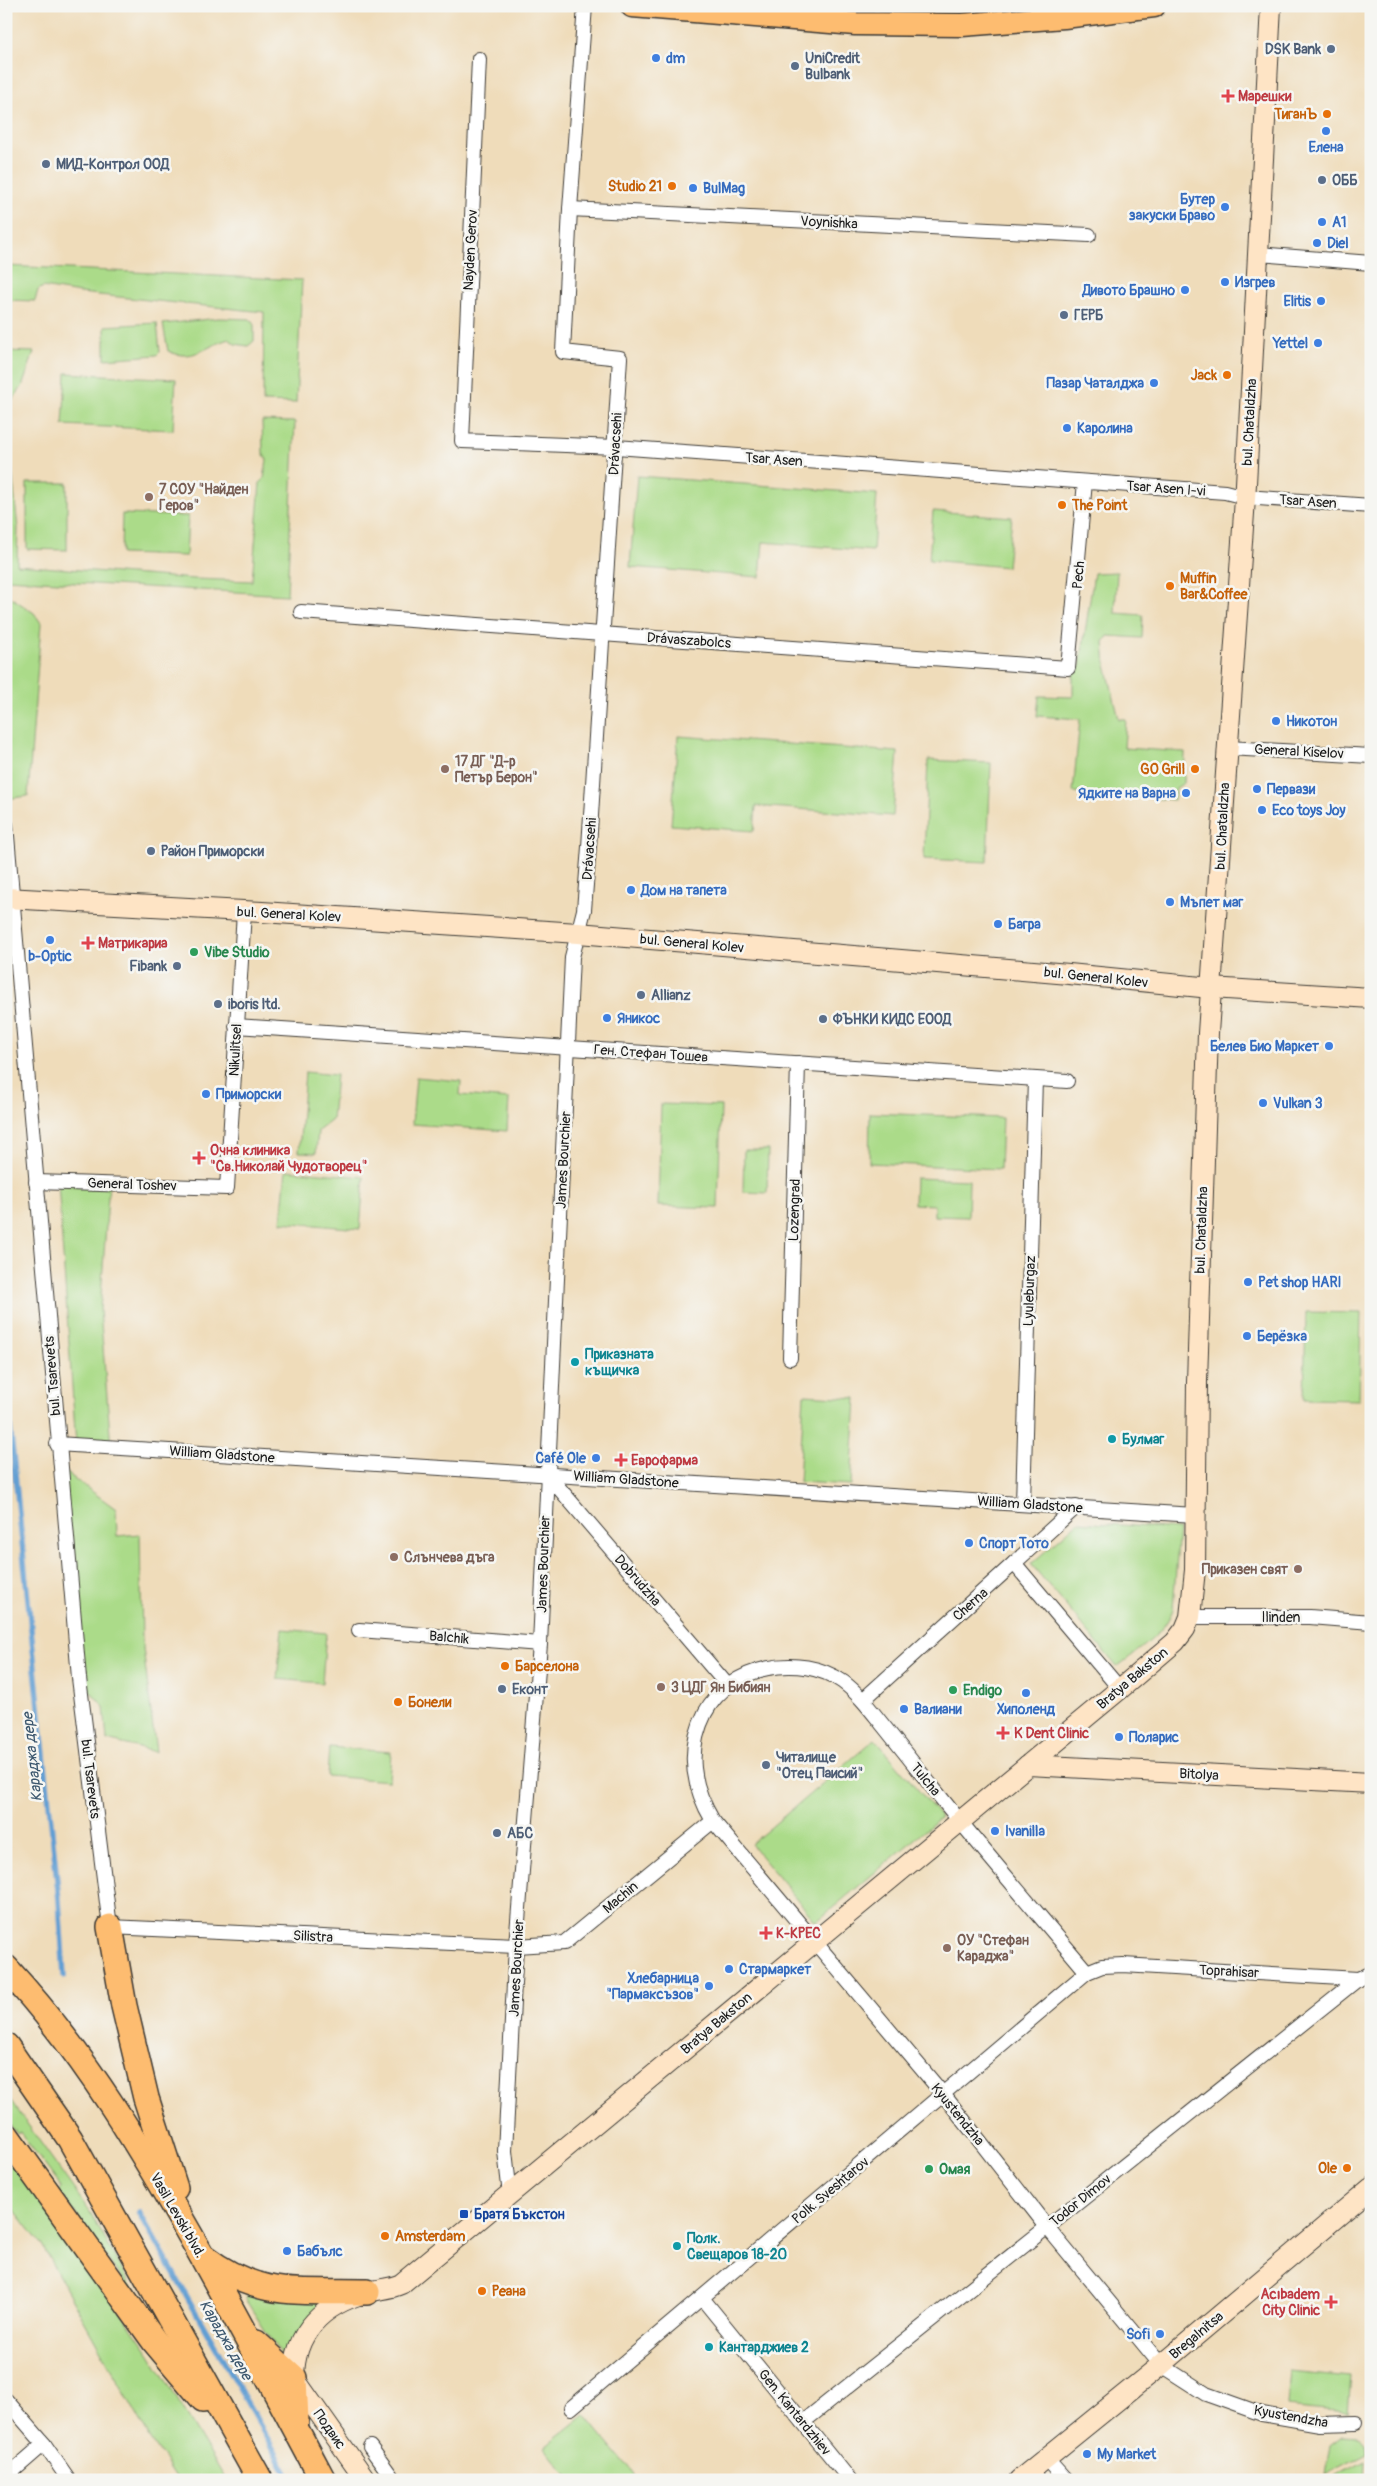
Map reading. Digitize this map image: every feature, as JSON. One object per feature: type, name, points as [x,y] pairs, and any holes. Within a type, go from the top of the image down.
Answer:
[{"type":"highway","points":[[110,1927],[124,2006],[146,2098],[195,2244],[234,2277],[258,2286],[302,2292],[367,2292]]},
{"type":"highway","name":"Vasil Levski blvd.","points":[[6,1968],[56,2028],[129,2131],[195,2244],[323,2480]]},
{"type":"highway","points":[[6,2046],[70,2139],[251,2465]]},
{"type":"highway","points":[[6,2135],[155,2342],[251,2465]]},
{"type":"highway","points":[[242,2331],[294,2378],[294,2413],[298,2434]]},
{"type":"main road","points":[[632,6],[855,24],[962,25],[1064,17],[1154,6]]},
{"type":"street","name":"Drávacsehi","points":[[578,933],[584,910],[616,447],[620,358],[563,352],[570,209],[585,6]]},
{"type":"street","name":"bul. Chataldzha","points":[[1175,1642],[1185,1629],[1190,1617],[1195,1570],[1201,1221],[1211,988],[1245,497],[1271,6]]},
{"type":"street","name":"Nayden Gerov","points":[[462,441],[479,59]]},
{"type":"street","name":"Voynishka","points":[[570,209],[1089,235]]},
{"type":"street","points":[[1258,254],[1371,263]]},
{"type":"street","name":"Tsar Asen","points":[[462,441],[616,447],[1085,482]]},
{"type":"street","name":"Tsar Asen I-vi","points":[[1085,482],[1225,492],[1245,497]]},
{"type":"street","name":"Pech","points":[[1068,668],[1085,482]]},
{"type":"street","name":"Tsar Asen","points":[[1245,497],[1371,506]]},
{"type":"street","name":"Drávaszabolcs","points":[[301,612],[1068,668]]},
{"type":"street","name":"General Kiselov","points":[[1227,748],[1371,756]]},
{"type":"street","name":"bul. Tsarevets","points":[[6,824],[10,898],[79,1678],[110,1927]]},
{"type":"street","name":"bul. General Kolev","points":[[10,898],[578,933],[1069,974],[1211,988],[1371,998]]},
{"type":"street","name":"Nikulitsel","points":[[228,1188],[244,912]]},
{"type":"street","name":"James Bourchier","points":[[510,2195],[505,2151],[516,1946],[540,1644],[572,957],[578,933]]},
{"type":"street","name":"Ген. Стефан Тошев","points":[[236,1026],[1067,1081]]},
{"type":"street","name":"Lozengrad","points":[[790,1358],[798,1063]]},
{"type":"street","name":"Lyuleburgaz","points":[[1023,1504],[1035,1079]]},
{"type":"street","name":"General Toshev","points":[[36,1182],[228,1188]]},
{"type":"street","name":"William Gladstone","points":[[58,1444],[1195,1515]]},
{"type":"street","name":"Dobrudzha","points":[[547,1474],[728,1686]]},
{"type":"street","name":"Cherna","points":[[863,1700],[1076,1507]]},
{"type":"street","points":[[1014,1564],[1120,1689]]},
{"type":"street","name":"Ilinden","points":[[1190,1617],[1310,1617],[1371,1622]]},
{"type":"street","name":"Balchik","points":[[359,1630],[540,1644]]},
{"type":"street","name":"Bratya Bakston","points":[[294,2378],[296,2350],[305,2332],[332,2309],[367,2292],[401,2284],[1175,1642]]},
{"type":"street","name":"Tulcha","points":[[728,1686],[747,1674],[768,1667],[794,1665],[819,1670],[843,1682],[863,1700],[960,1821],[1087,1972]]},
{"type":"street","name":"Kyustendzha","points":[[728,1686],[705,1713],[694,1742],[694,1777],[700,1800],[713,1821],[943,2094],[1047,2226],[1161,2365],[1206,2394],[1262,2414],[1320,2424],[1356,2424]]},
{"type":"street","points":[[1058,1740],[1055,1751],[1056,1756],[1066,1767]]},
{"type":"street","name":"Bitolya","points":[[1028,1765],[1371,1783]]},
{"type":"street","name":"Machin","points":[[516,1946],[564,1943],[713,1821]]},
{"type":"street","name":"Silistra","points":[[110,1927],[516,1946]]},
{"type":"street","name":"Toprahisar","points":[[1087,1972],[1102,1966],[1123,1964],[1358,1979],[1371,1973]]},
{"type":"street","name":"Polk. Sveshtarov","points":[[571,2408],[1087,1972]]},
{"type":"street","name":"Todor Dimov","points":[[803,2422],[1358,1979]]},
{"type":"street","name":"Bregalnitsa","points":[[1020,2480],[1161,2365],[1371,2188]]},
{"type":"street","name":"Gen. Kantardzhiev","points":[[702,2298],[850,2480]]},
{"type":"street","name":"Подвис","points":[[294,2378],[366,2480]]},
{"type":"street","points":[[6,2400],[44,2444],[69,2480]]},
{"type":"street","points":[[6,2477],[44,2444]]},
{"type":"street","points":[[370,2447],[394,2480]]},
{"type":"street","points":[[1047,2459],[1066,2480]]},
{"type":"green space","points":[[6,266],[302,280],[296,403],[263,402],[264,312],[80,293],[43,287],[38,290],[35,301],[6,300]]},
{"type":"green space","points":[[219,318],[250,319],[254,325],[254,341],[248,346],[235,344],[229,339],[200,352],[185,355],[168,351],[163,324]]},
{"type":"green space","points":[[157,323],[160,352],[157,355],[105,359],[105,326]]},
{"type":"green space","points":[[6,351],[34,352],[22,387],[6,409]]},
{"type":"green space","points":[[66,373],[176,379],[173,430],[63,425]]},
{"type":"green space","points":[[262,421],[295,422],[287,595],[6,579],[6,447],[10,452],[18,529],[17,565],[194,579],[252,581],[260,483],[264,478],[267,460],[263,453]]},
{"type":"green space","points":[[637,476],[877,494],[873,551],[763,542],[760,577],[630,567]]},
{"type":"green space","points":[[27,483],[67,483],[67,550],[27,549]]},
{"type":"green space","points":[[933,511],[1012,517],[1007,567],[929,560]]},
{"type":"green space","points":[[122,514],[188,516],[186,556],[121,554]]},
{"type":"green space","points":[[1117,572],[1115,613],[1143,615],[1142,638],[1108,636],[1104,642],[1106,665],[1119,719],[1126,719],[1124,748],[1185,752],[1184,783],[1176,788],[1174,800],[1073,792],[1080,719],[1037,716],[1039,696],[1073,697],[1073,674],[1080,666],[1094,573]]},
{"type":"green space","points":[[9,596],[34,613],[41,623],[28,796],[6,799],[6,617],[10,617]]},
{"type":"green space","points":[[678,736],[898,752],[893,816],[756,806],[754,831],[671,825]]},
{"type":"green space","points":[[928,760],[991,763],[987,862],[924,859]]},
{"type":"green space","points":[[305,1072],[336,1075],[332,1120],[318,1131],[316,1153],[299,1152]]},
{"type":"green space","points":[[416,1077],[461,1081],[460,1095],[509,1099],[507,1131],[412,1124]]},
{"type":"green space","points":[[661,1104],[721,1106],[718,1208],[658,1206]]},
{"type":"green space","points":[[870,1113],[1002,1118],[1000,1169],[869,1163]]},
{"type":"green space","points":[[744,1150],[768,1150],[767,1193],[743,1192]]},
{"type":"green space","points":[[286,1170],[364,1177],[360,1229],[281,1222]]},
{"type":"green space","points":[[915,1178],[969,1180],[968,1217],[934,1216],[934,1205],[914,1204]]},
{"type":"green space","points":[[58,1182],[109,1183],[100,1310],[111,1447],[76,1445]]},
{"type":"green space","points":[[1306,1312],[1361,1313],[1359,1400],[1304,1399]]},
{"type":"green space","points":[[804,1395],[856,1398],[851,1485],[799,1482]]},
{"type":"green space","points":[[60,1468],[116,1509],[117,1536],[140,1534],[142,1640],[156,1752],[107,1740],[104,1707],[79,1678]]},
{"type":"green space","points":[[1078,1522],[1179,1529],[1173,1609],[1169,1618],[1150,1641],[1117,1667],[1031,1564]]},
{"type":"green space","points":[[282,1629],[326,1633],[322,1683],[277,1679]]},
{"type":"green space","points":[[875,1739],[941,1817],[816,1922],[751,1844]]},
{"type":"green space","points":[[329,1747],[391,1752],[389,1781],[327,1776]]},
{"type":"green space","points":[[6,2094],[90,2212],[144,2310],[59,2191],[62,2188],[20,2132],[17,2134],[6,2120]]},
{"type":"green space","points":[[6,2148],[150,2354],[226,2480],[178,2480],[150,2438],[41,2244],[6,2199]]},
{"type":"green space","points":[[247,2294],[341,2296],[286,2363],[245,2299]]},
{"type":"green space","points":[[1289,2371],[1351,2377],[1348,2412],[1286,2406]]},
{"type":"green space","points":[[585,2415],[638,2480],[571,2480],[545,2447]]},
{"type":"green space","points":[[1342,2436],[1359,2437],[1366,2442],[1367,2453],[1325,2475],[1330,2445]]},
{"type":"green space","points":[[1365,2460],[1364,2480],[1328,2480]]},
{"type":"waterway","name":"Караджа дере","points":[[6,1387],[59,1900],[64,1976]]},
{"type":"waterway","name":"Караджа дере","points":[[139,2212],[291,2480]]},
{"type":"place","name":"DSK Bank","points":[[1331,49]]},
{"type":"place","name":"dm","points":[[656,58]]},
{"type":"place","name":"UniCredit Bulbank","points":[[795,66]]},
{"type":"place","name":"Марешки","points":[[1228,96]]},
{"type":"place","name":"ТиганЪ","points":[[1327,114]]},
{"type":"place","name":"Елена","points":[[1326,131]]},
{"type":"place","name":"МИД-Контрол ООД","points":[[46,164]]},
{"type":"place","name":"ОББ","points":[[1322,180]]},
{"type":"place","name":"Studio 21","points":[[672,186]]},
{"type":"place","name":"BulMag","points":[[693,188]]},
{"type":"place","name":"Бутер закуски Браво","points":[[1225,207]]},
{"type":"place","name":"A1","points":[[1322,222]]},
{"type":"place","name":"Diel","points":[[1317,243]]},
{"type":"place","name":"Изгрев","points":[[1225,282]]},
{"type":"place","name":"Дивото Брашно","points":[[1185,290]]},
{"type":"place","name":"Elitis","points":[[1321,301]]},
{"type":"place","name":"ГЕРБ","points":[[1064,315]]},
{"type":"place","name":"Yettel","points":[[1318,343]]},
{"type":"place","name":"Jack","points":[[1227,375]]},
{"type":"place","name":"Пазар Чаталджа","points":[[1154,383]]},
{"type":"place","name":"Каролина","points":[[1067,428]]},
{"type":"place","name":"7 СОУ \"Найден Геров\"","points":[[149,497]]},
{"type":"place","name":"The Point","points":[[1062,505]]},
{"type":"place","name":"Muffin Bar&Coffee","points":[[1170,586]]},
{"type":"place","name":"Никотон","points":[[1276,721]]},
{"type":"place","name":"17 ДГ \"Д-р Петър Берон\"","points":[[445,769]]},
{"type":"place","name":"GO Grill","points":[[1195,769]]},
{"type":"place","name":"Первази","points":[[1257,789]]},
{"type":"place","name":"Ядките на Варна","points":[[1186,793]]},
{"type":"place","name":"Eco toys Joy","points":[[1262,810]]},
{"type":"place","name":"Район Приморски","points":[[151,851]]},
{"type":"place","name":"Дом на тапета","points":[[631,890]]},
{"type":"place","name":"Мъпет маг","points":[[1170,902]]},
{"type":"place","name":"Багра","points":[[998,924]]},
{"type":"place","name":"b-Optic","points":[[50,940]]},
{"type":"place","name":"Матрикариа","points":[[88,943]]},
{"type":"place","name":"Vibe Studio","points":[[194,952]]},
{"type":"place","name":"Fibank","points":[[177,966]]},
{"type":"place","name":"Allianz","points":[[641,995]]},
{"type":"place","name":"iboris ltd.","points":[[218,1004]]},
{"type":"place","name":"Яникос","points":[[607,1018]]},
{"type":"place","name":"ФЪНКИ КИДС ЕООД","points":[[823,1019]]},
{"type":"place","name":"Белев Био Маркет","points":[[1329,1046]]},
{"type":"place","name":"Приморски","points":[[206,1094]]},
{"type":"place","name":"Vulkan 3","points":[[1263,1103]]},
{"type":"place","name":"Очна клиника \"Св.Николай Чудотворец\"","points":[[199,1158]]},
{"type":"place","name":"Pet shop HARI","points":[[1248,1282]]},
{"type":"place","name":"Берёзка","points":[[1247,1336]]},
{"type":"place","name":"Приказната къщичка","points":[[575,1362]]},
{"type":"place","name":"Булмаг","points":[[1112,1439]]},
{"type":"place","name":"Café Ole","points":[[596,1458]]},
{"type":"place","name":"Еврофарма","points":[[621,1460]]},
{"type":"place","name":"Спорт Тото","points":[[969,1543]]},
{"type":"place","name":"Слънчева дъга","points":[[394,1557]]},
{"type":"place","name":"Приказен свят","points":[[1298,1569]]},
{"type":"place","name":"Барселона","points":[[505,1666]]},
{"type":"place","name":"3 ЦДГ Ян Бибиян","points":[[661,1687]]},
{"type":"place","name":"Еконт","points":[[502,1689]]},
{"type":"place","name":"Endigo","points":[[953,1690]]},
{"type":"place","name":"Хиполенд","points":[[1026,1693]]},
{"type":"place","name":"Бонели","points":[[398,1702]]},
{"type":"place","name":"Валиани","points":[[904,1709]]},
{"type":"place","name":"K Dent Clinic","points":[[1003,1733]]},
{"type":"place","name":"Поларис","points":[[1119,1737]]},
{"type":"place","name":"Читалище \"Отец Паисий\"","points":[[766,1765]]},
{"type":"place","name":"Ivanilla","points":[[995,1831]]},
{"type":"place","name":"АБС","points":[[497,1833]]},
{"type":"place","name":"К-КРЕС","points":[[766,1933]]},
{"type":"place","name":"ОУ \"Стефан Караджа\"","points":[[947,1948]]},
{"type":"place","name":"Стармаркет","points":[[729,1969]]},
{"type":"place","name":"Хлебарница \"Пармаксъзов\"","points":[[709,1986]]},
{"type":"place","name":"Ole","points":[[1347,2168]]},
{"type":"place","name":"Омая","points":[[929,2169]]},
{"type":"place","name":"Братя Бъкстон","points":[[464,2214]]},
{"type":"place","name":"Amsterdam","points":[[385,2236]]},
{"type":"place","name":"Полк. Свещаров 18-20","points":[[677,2246]]},
{"type":"place","name":"Бабълс","points":[[287,2251]]},
{"type":"place","name":"Реана","points":[[482,2291]]},
{"type":"place","name":"Acıbadem City Clinic","points":[[1331,2302]]},
{"type":"place","name":"Sofi","points":[[1160,2334]]},
{"type":"place","name":"Кантарджиев 2","points":[[709,2347]]},
{"type":"place","name":"My Market","points":[[1087,2454]]}]
